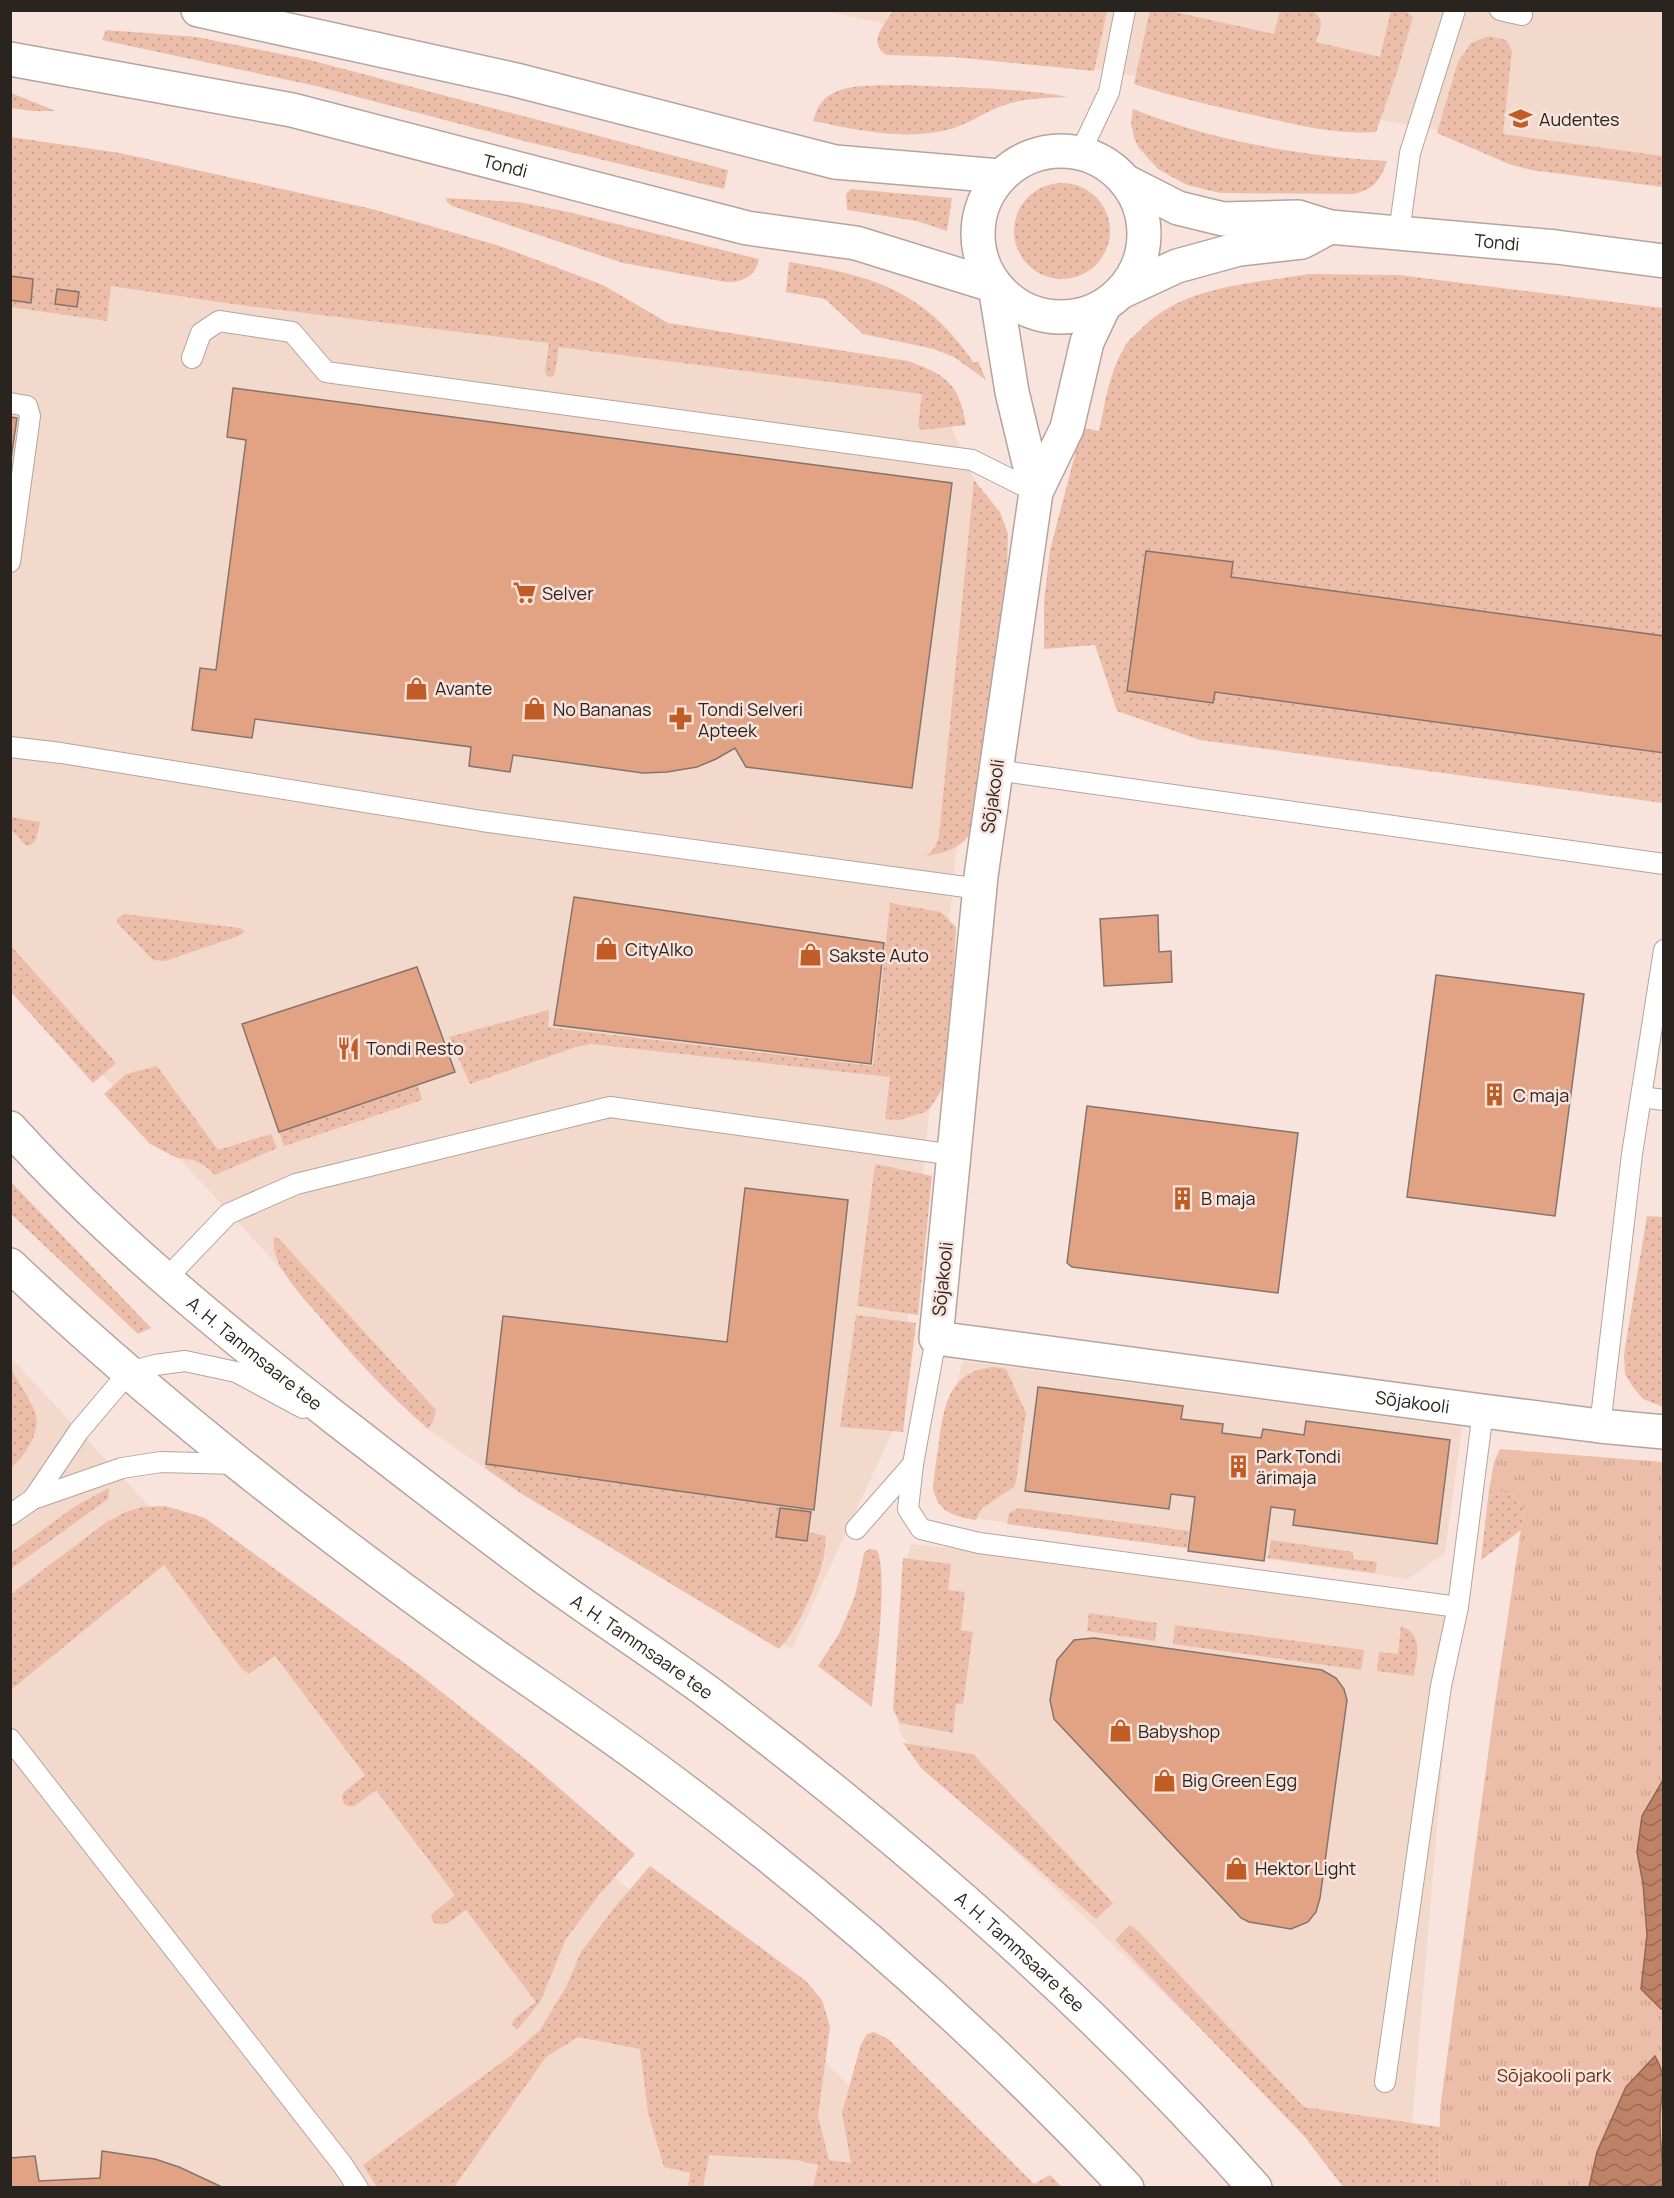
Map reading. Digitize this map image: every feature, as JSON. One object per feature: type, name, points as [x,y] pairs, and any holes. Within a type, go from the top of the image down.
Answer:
[{"type":"street","points":[[198,10],[516,80],[836,162],[1000,176]]},
{"type":"street","name":"Tondi","points":[[10,59],[292,110],[747,228],[856,243],[995,286]]},
{"type":"street","points":[[1112,299],[1136,270],[1144,243],[1143,221],[1137,200],[1125,181],[1113,168],[1095,158],[1062,150],[1045,152],[1022,160],[1000,176],[988,193],[980,213],[977,231],[978,249],[985,268],[995,286],[1013,303],[1035,313],[1059,317],[1083,314],[1177,266],[1239,249],[1302,242],[1330,227]]},
{"type":"street","name":"Tondi","points":[[1125,181],[1178,208],[1223,219],[1298,217],[1330,227],[1556,247],[1664,261]]},
{"type":"street","name":"Sõjakooli","points":[[995,286],[1012,392],[1036,492]]},
{"type":"street","name":"Sõjakooli","points":[[1112,299],[1087,342],[1067,428],[1036,492],[980,890],[936,1338],[1483,1411],[1664,1432]]},
{"type":"street","name":"A. H. Tammsaare tee","points":[[10,1128],[39,1160],[165,1280],[232,1337],[544,1577],[712,1696],[858,1811],[986,1921],[1100,2026],[1254,2187]]},
{"type":"street","points":[[10,1265],[62,1314],[238,1464],[471,1639],[665,1776],[791,1876],[913,1979],[1014,2073],[1127,2187]]},
{"type":"lane","points":[[1080,153],[1109,92],[1125,10]]},
{"type":"lane","points":[[1399,233],[1410,153],[1455,10]]},
{"type":"lane","points":[[1500,10],[1522,15]]},
{"type":"lane","points":[[192,358],[201,333],[219,321],[292,332],[326,372],[972,460],[1036,492]]},
{"type":"lane","points":[[10,404],[27,406],[30,416],[10,562]]},
{"type":"lane","points":[[10,747],[61,753],[482,821],[980,890]]},
{"type":"lane","points":[[996,770],[1664,864]]},
{"type":"lane","points":[[1600,1426],[1630,1169],[1664,950]]},
{"type":"lane","points":[[1641,1097],[1664,1100]]},
{"type":"lane","points":[[165,1280],[228,1214],[296,1184],[610,1107],[954,1155]]},
{"type":"lane","points":[[936,1338],[913,1464],[908,1509],[921,1529],[979,1544],[1458,1607]]},
{"type":"lane","points":[[33,1499],[79,1431],[129,1372],[155,1365],[185,1361],[236,1372],[366,1441]]},
{"type":"lane","points":[[1385,2082],[1442,1686],[1458,1607],[1483,1411]]},
{"type":"lane","points":[[10,1515],[33,1499],[122,1468],[161,1462],[238,1464]]},
{"type":"lane","points":[[856,1529],[913,1464]]},
{"type":"lane","points":[[10,1739],[358,2187]]},
{"type":"shaded area","name":"Audentes","points":[[825,11],[1663,11],[1663,170],[1095,69]]},
{"type":"shaded area","points":[[11,182],[933,384],[991,519],[897,1422],[792,1649],[660,1570],[522,1494],[428,1429],[11,975]]},
{"type":"shaded area","points":[[10,1357],[147,1504],[659,1913],[779,2012],[944,2187],[11,2187]]},
{"type":"shaded area","points":[[963,1361],[1462,1427],[1445,1553],[1408,1579],[954,1515],[937,1453]]},
{"type":"shaded area","points":[[911,1544],[1456,1603],[1411,2135],[1303,2127],[933,1772],[901,1735],[895,1711],[907,1560]]},
{"type":"green space","points":[[1150,10],[1170,11],[1274,34],[1280,11],[1311,11],[1316,13],[1321,23],[1316,42],[1380,57],[1391,11],[1405,11],[1413,17],[1376,132],[1361,133],[1332,131],[1287,123],[1134,84]]},
{"type":"green space","points":[[893,11],[1107,11],[1094,71],[953,57],[886,55],[880,50],[877,39]]},
{"type":"green space","points":[[106,30],[197,37],[310,60],[728,170],[724,189],[520,140],[316,86],[102,40]]},
{"type":"green space","points":[[1489,36],[1506,40],[1512,51],[1503,134],[1663,156],[1663,187],[1531,170],[1509,164],[1437,133],[1458,62],[1471,43]]},
{"type":"green space","points":[[906,85],[1008,90],[1068,97],[1012,103],[998,107],[954,128],[919,134],[884,133],[813,121],[821,103],[838,91],[860,86]]},
{"type":"green space","points":[[11,93],[56,111],[11,108]]},
{"type":"green space","points":[[1133,109],[1194,130],[1258,145],[1322,155],[1387,161],[1382,174],[1371,187],[1354,194],[1220,193],[1187,185],[1158,169],[1139,148],[1134,138],[1131,123]]},
{"type":"green space","points":[[11,137],[120,153],[372,209],[500,246],[603,285],[668,323],[908,361],[932,371],[949,382],[959,399],[966,425],[922,430],[918,426],[922,394],[559,347],[555,373],[552,377],[547,376],[545,371],[549,343],[247,306],[111,286],[107,321],[11,307]]},
{"type":"green space","points":[[1062,183],[1080,187],[1096,197],[1106,213],[1110,231],[1106,249],[1096,265],[1080,275],[1062,279],[1044,275],[1028,265],[1018,249],[1014,231],[1018,213],[1028,197],[1044,187]]},
{"type":"green space","points":[[851,189],[952,198],[947,231],[917,221],[847,210],[846,194]]},
{"type":"green space","points":[[446,198],[519,202],[759,259],[755,270],[747,277],[738,281],[726,282],[623,263],[452,206]]},
{"type":"green space","points":[[789,262],[871,280],[916,302],[936,318],[974,363],[978,361],[986,380],[954,357],[934,349],[863,334],[825,299],[786,292]]},
{"type":"green space","points":[[1309,274],[1399,275],[1663,308],[1663,636],[1231,577],[1233,562],[1146,551],[1127,691],[1213,703],[1215,692],[1663,753],[1663,803],[1200,740],[1117,711],[1095,645],[1044,649],[1044,602],[1050,550],[1082,428],[1099,431],[1111,378],[1127,343],[1156,316],[1197,295],[1242,284]]},
{"type":"green space","points":[[974,480],[1000,512],[1008,534],[1007,574],[977,822],[963,842],[944,852],[927,856],[935,847],[939,836]]},
{"type":"green space","points":[[11,817],[40,822],[36,840],[31,845],[26,846],[11,829]]},
{"type":"green space","points":[[890,903],[941,912],[956,927],[949,1078],[931,1107],[925,1112],[900,1120],[885,1119],[890,1077],[591,1044],[576,1047],[470,1084],[449,1037],[549,1010],[548,1027],[873,1066]]},
{"type":"green space","points":[[125,914],[240,928],[245,931],[241,935],[165,961],[153,960],[117,923],[118,918]]},
{"type":"green space","points":[[11,946],[116,1063],[93,1083],[11,992]]},
{"type":"green space","points":[[157,1066],[218,1150],[271,1134],[277,1148],[215,1175],[194,1160],[177,1158],[150,1144],[104,1094],[126,1074]]},
{"type":"green space","points":[[418,1085],[422,1100],[284,1146],[279,1132]]},
{"type":"green space","points":[[875,1164],[932,1176],[918,1315],[857,1306]]},
{"type":"green space","points":[[11,1182],[151,1328],[138,1334],[11,1214]]},
{"type":"green space","points":[[1647,1216],[1663,1217],[1663,1407],[1643,1399],[1625,1374],[1624,1354]]},
{"type":"green space","points":[[274,1236],[436,1410],[428,1429],[358,1361],[294,1286],[277,1259]]},
{"type":"green space","points":[[856,1315],[916,1323],[903,1432],[840,1427]]},
{"type":"green space","points":[[995,1367],[1006,1369],[1026,1413],[1014,1487],[981,1509],[976,1520],[954,1515],[943,1508],[935,1497],[933,1489],[935,1471],[941,1428],[952,1391],[968,1375]]},
{"type":"green space","points":[[11,1369],[32,1405],[37,1422],[30,1445],[11,1468]]},
{"type":"green space","name":"Sõjakooli park","points":[[1500,1449],[1663,1462],[1663,2187],[1439,2188],[1440,2110],[1495,1703],[1524,1509],[1512,1494],[1489,1490],[1494,1462]]},
{"type":"green space","points":[[486,1464],[811,1509],[811,1512],[780,1508],[776,1536],[807,1541],[808,1532],[826,1536],[824,1557],[819,1574],[799,1621],[779,1649],[522,1494],[485,1468]]},
{"type":"green space","points":[[109,1488],[108,1499],[11,1569],[11,1553],[74,1507]]},
{"type":"green space","points":[[1489,1490],[1512,1494],[1524,1508],[1521,1530],[1481,1560]]},
{"type":"green space","points":[[166,1506],[205,1518],[418,1673],[535,1767],[635,1854],[598,1896],[566,1939],[540,2002],[517,2030],[512,2024],[515,2018],[536,2002],[466,1910],[447,1923],[433,1922],[431,1915],[455,1895],[376,1790],[356,1805],[350,1807],[344,1804],[342,1797],[344,1792],[365,1775],[275,1656],[249,1674],[242,1669],[164,1565],[11,1690],[11,1594],[108,1521],[142,1507]]},
{"type":"green space","points":[[1019,1508],[1189,1531],[1187,1548],[1007,1524],[1009,1513]]},
{"type":"green space","points":[[1271,1540],[1353,1552],[1353,1559],[1377,1562],[1375,1573],[1268,1558]]},
{"type":"green space","points":[[869,1549],[877,1550],[882,1581],[872,1707],[818,1666],[839,1634],[855,1596],[864,1553]]},
{"type":"green space","points":[[903,1558],[951,1564],[948,1590],[965,1592],[961,1630],[973,1632],[963,1704],[956,1704],[953,1733],[900,1723],[893,1709]]},
{"type":"green space","points":[[1089,1613],[1157,1623],[1155,1641],[1087,1631]]},
{"type":"green space","points":[[1175,1625],[1364,1650],[1361,1670],[1173,1644]]},
{"type":"green space","points":[[1401,1626],[1408,1630],[1416,1640],[1414,1676],[1377,1671],[1379,1652],[1398,1654]]},
{"type":"green space","points":[[903,1743],[973,1754],[1113,1903],[1096,1919],[922,1769]]},
{"type":"green space","points":[[650,1866],[806,1981],[822,2000],[830,2027],[818,2116],[829,2160],[851,2163],[842,2113],[861,2044],[867,2034],[874,2032],[888,2039],[1034,2184],[1050,2175],[1062,2187],[813,2187],[818,2165],[797,2160],[709,2155],[703,2187],[688,2187],[690,2173],[664,2167],[648,2113],[640,2049],[578,2037],[546,2057],[454,2187],[377,2187],[363,2165],[509,2057],[540,2030],[566,1987],[581,1952]]},
{"type":"green space","points":[[1130,1925],[1304,2107],[1440,2127],[1439,2187],[1343,2187],[1304,2136],[1115,1940]]},
{"type":"water","points":[[1663,1780],[1664,2008],[1661,2009],[1641,1989],[1647,1935],[1643,1883],[1637,1852],[1642,1816]]},
{"type":"water","points":[[1655,2056],[1663,2079],[1660,2125],[1663,2187],[1589,2187],[1597,2152],[1626,2087]]},
{"type":"building","points":[[10,276],[33,279],[31,303],[10,300]]},
{"type":"building","points":[[57,289],[79,292],[77,307],[55,304]]},
{"type":"building","points":[[233,388],[952,483],[912,788],[746,767],[735,748],[697,767],[667,772],[643,773],[513,755],[510,772],[469,766],[471,747],[255,719],[252,738],[192,730],[200,668],[216,670],[246,440],[227,437]]},
{"type":"building","points":[[10,417],[17,418],[10,466]]},
{"type":"building","points":[[1146,551],[1233,562],[1231,577],[1664,636],[1664,753],[1215,692],[1213,703],[1127,691]]},
{"type":"building","points":[[574,897],[884,943],[871,1064],[554,1025]]},
{"type":"building","points":[[1158,915],[1159,952],[1171,951],[1172,982],[1104,986],[1100,919]]},
{"type":"building","name":"Tondi Resto","points":[[417,967],[455,1072],[279,1132],[242,1024]]},
{"type":"building","name":"C maja","points":[[1436,975],[1584,994],[1555,1216],[1407,1197]]},
{"type":"building","name":"B maja","points":[[1087,1106],[1298,1133],[1278,1293],[1072,1267],[1067,1263]]},
{"type":"building","points":[[745,1188],[848,1200],[814,1510],[486,1464],[503,1316],[727,1342]]},
{"type":"building","name":"Park Tondi ärimaja","points":[[1038,1387],[1183,1406],[1181,1419],[1223,1424],[1222,1433],[1261,1438],[1263,1429],[1304,1435],[1306,1421],[1450,1440],[1437,1544],[1293,1525],[1295,1510],[1271,1507],[1264,1561],[1188,1551],[1195,1497],[1171,1494],[1169,1509],[1025,1491]]},
{"type":"building","points":[[780,1508],[811,1512],[807,1541],[776,1537]]},
{"type":"building","points":[[1094,1638],[1322,1670],[1336,1678],[1344,1689],[1347,1700],[1320,1898],[1316,1912],[1308,1922],[1291,1929],[1249,1922],[1241,1918],[1054,1719],[1050,1700],[1057,1660],[1074,1640]]},
{"type":"building","points":[[102,2151],[155,2159],[179,2167],[224,2188],[10,2188],[10,2158],[35,2156],[39,2181],[100,2178]]},
{"type":"place","name":"Audentes","points":[[1521,119]]},
{"type":"place","name":"Selver","points":[[524,593]]},
{"type":"place","name":"Avante","points":[[417,688]]},
{"type":"place","name":"No Bananas","points":[[535,709]]},
{"type":"place","name":"Tondi Selveri Apteek","points":[[680,719]]},
{"type":"place","name":"CityAlko","points":[[607,949]]},
{"type":"place","name":"Sakste Auto","points":[[811,955]]},
{"type":"place","name":"Tondi Resto","points":[[348,1048]]},
{"type":"place","name":"C maja","points":[[1495,1095]]},
{"type":"place","name":"B maja","points":[[1183,1198]]},
{"type":"place","name":"Park Tondi ärimaja","points":[[1238,1466]]},
{"type":"place","name":"Babyshop","points":[[1120,1731]]},
{"type":"place","name":"Big Green Egg","points":[[1164,1780]]},
{"type":"place","name":"Hektor Light","points":[[1237,1868]]}]
